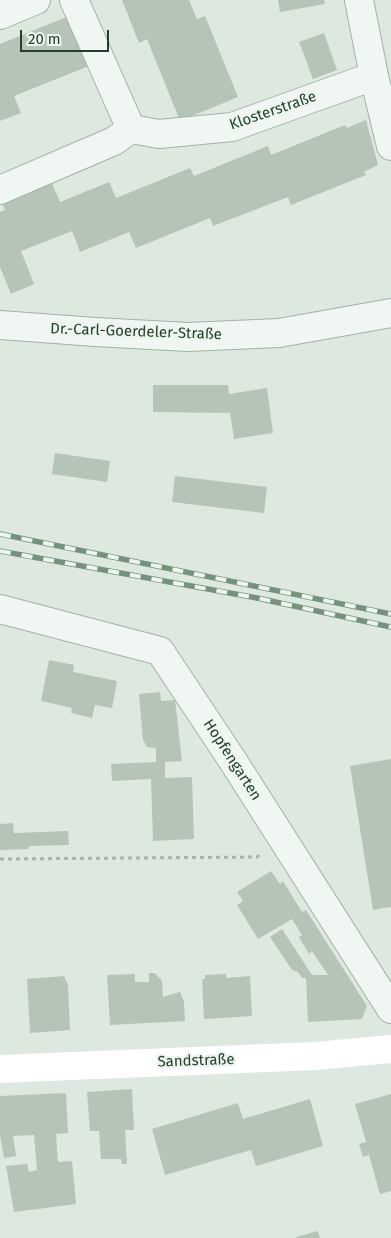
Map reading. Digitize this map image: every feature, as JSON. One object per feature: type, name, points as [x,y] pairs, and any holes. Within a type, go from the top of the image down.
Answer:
[{"type":"main road","name":"Sandstraße","points":[[0,1069],[315,1056],[391,1049]]},
{"type":"street","points":[[0,14],[36,0]]},
{"type":"street","points":[[0,190],[114,141],[131,129],[74,0]]},
{"type":"street","points":[[359,0],[374,76],[391,146]]},
{"type":"street","name":"Klosterstraße","points":[[131,129],[160,134],[232,128],[374,76]]},
{"type":"street","name":"Dr.-Carl-Goerdeler-Straße","points":[[0,325],[95,332],[197,336],[279,333],[391,312]]},
{"type":"street","name":"Hopfengarten","points":[[0,609],[160,652],[233,761],[391,1009]]},
{"type":"path","points":[[0,859],[256,857]]},
{"type":"building","points":[[122,0],[189,0],[197,19],[205,16],[238,97],[180,121],[147,39],[139,43]]},
{"type":"building","points":[[278,0],[324,0],[325,4],[280,12]]},
{"type":"building","points":[[69,16],[89,66],[14,96],[21,113],[0,121],[0,44]]},
{"type":"building","points":[[324,33],[337,70],[313,79],[299,42]]},
{"type":"building","points":[[366,120],[378,165],[364,172],[366,175],[291,205],[288,197],[213,226],[210,218],[136,248],[129,232],[80,252],[72,231],[21,251],[34,284],[11,294],[0,267],[0,212],[5,210],[1,201],[51,181],[60,202],[109,182],[116,198],[190,168],[194,176],[268,146],[271,155],[345,125],[347,128]]},
{"type":"building","points":[[153,385],[228,385],[229,394],[267,388],[273,433],[234,439],[230,413],[153,412]]},
{"type":"building","points":[[55,453],[110,461],[107,482],[52,474]]},
{"type":"building","points":[[175,476],[267,487],[264,513],[172,502]]},
{"type":"building","points":[[49,660],[74,665],[73,672],[117,681],[112,708],[95,705],[92,718],[71,713],[72,708],[41,701]]},
{"type":"building","points":[[160,692],[161,701],[175,700],[182,761],[165,762],[165,778],[192,777],[194,839],[153,841],[151,779],[112,781],[111,764],[156,762],[156,748],[147,747],[143,740],[139,694]]},
{"type":"building","points":[[391,759],[391,907],[373,910],[350,766]]},
{"type":"building","points":[[13,823],[14,833],[68,831],[69,845],[29,846],[28,849],[0,850],[0,824]]},
{"type":"building","points":[[271,871],[280,884],[283,881],[302,912],[306,910],[367,1006],[362,1019],[308,1022],[306,978],[302,978],[298,972],[292,970],[270,937],[282,929],[312,975],[328,975],[312,951],[309,954],[299,937],[302,935],[292,919],[258,939],[237,905],[243,901],[237,892]]},
{"type":"building","points":[[149,973],[155,973],[162,981],[163,997],[180,992],[184,1002],[185,1021],[110,1025],[107,975],[135,974],[135,982],[149,982]]},
{"type":"building","points":[[226,974],[226,978],[250,976],[252,1016],[204,1019],[202,979],[205,979],[205,975]]},
{"type":"building","points":[[64,976],[68,985],[70,1030],[30,1033],[27,979]]},
{"type":"building","points":[[132,1089],[134,1130],[125,1130],[127,1164],[122,1164],[121,1159],[101,1159],[99,1131],[90,1131],[87,1092]]},
{"type":"building","points":[[66,1093],[68,1133],[56,1134],[58,1162],[72,1161],[76,1204],[14,1212],[6,1166],[27,1164],[29,1172],[37,1170],[34,1135],[13,1136],[16,1156],[4,1158],[0,1134],[0,1096]]},
{"type":"building","points":[[391,1094],[391,1191],[380,1194],[369,1155],[363,1157],[359,1144],[366,1142],[355,1104]]},
{"type":"building","points":[[310,1099],[323,1146],[256,1166],[251,1150],[165,1175],[152,1129],[238,1103],[243,1119]]},
{"type":"building","points":[[318,1231],[320,1238],[296,1238],[296,1237]]},
{"type":"railway","points":[[0,534],[391,614]]},
{"type":"railway","points":[[0,551],[257,598],[391,627]]}]
